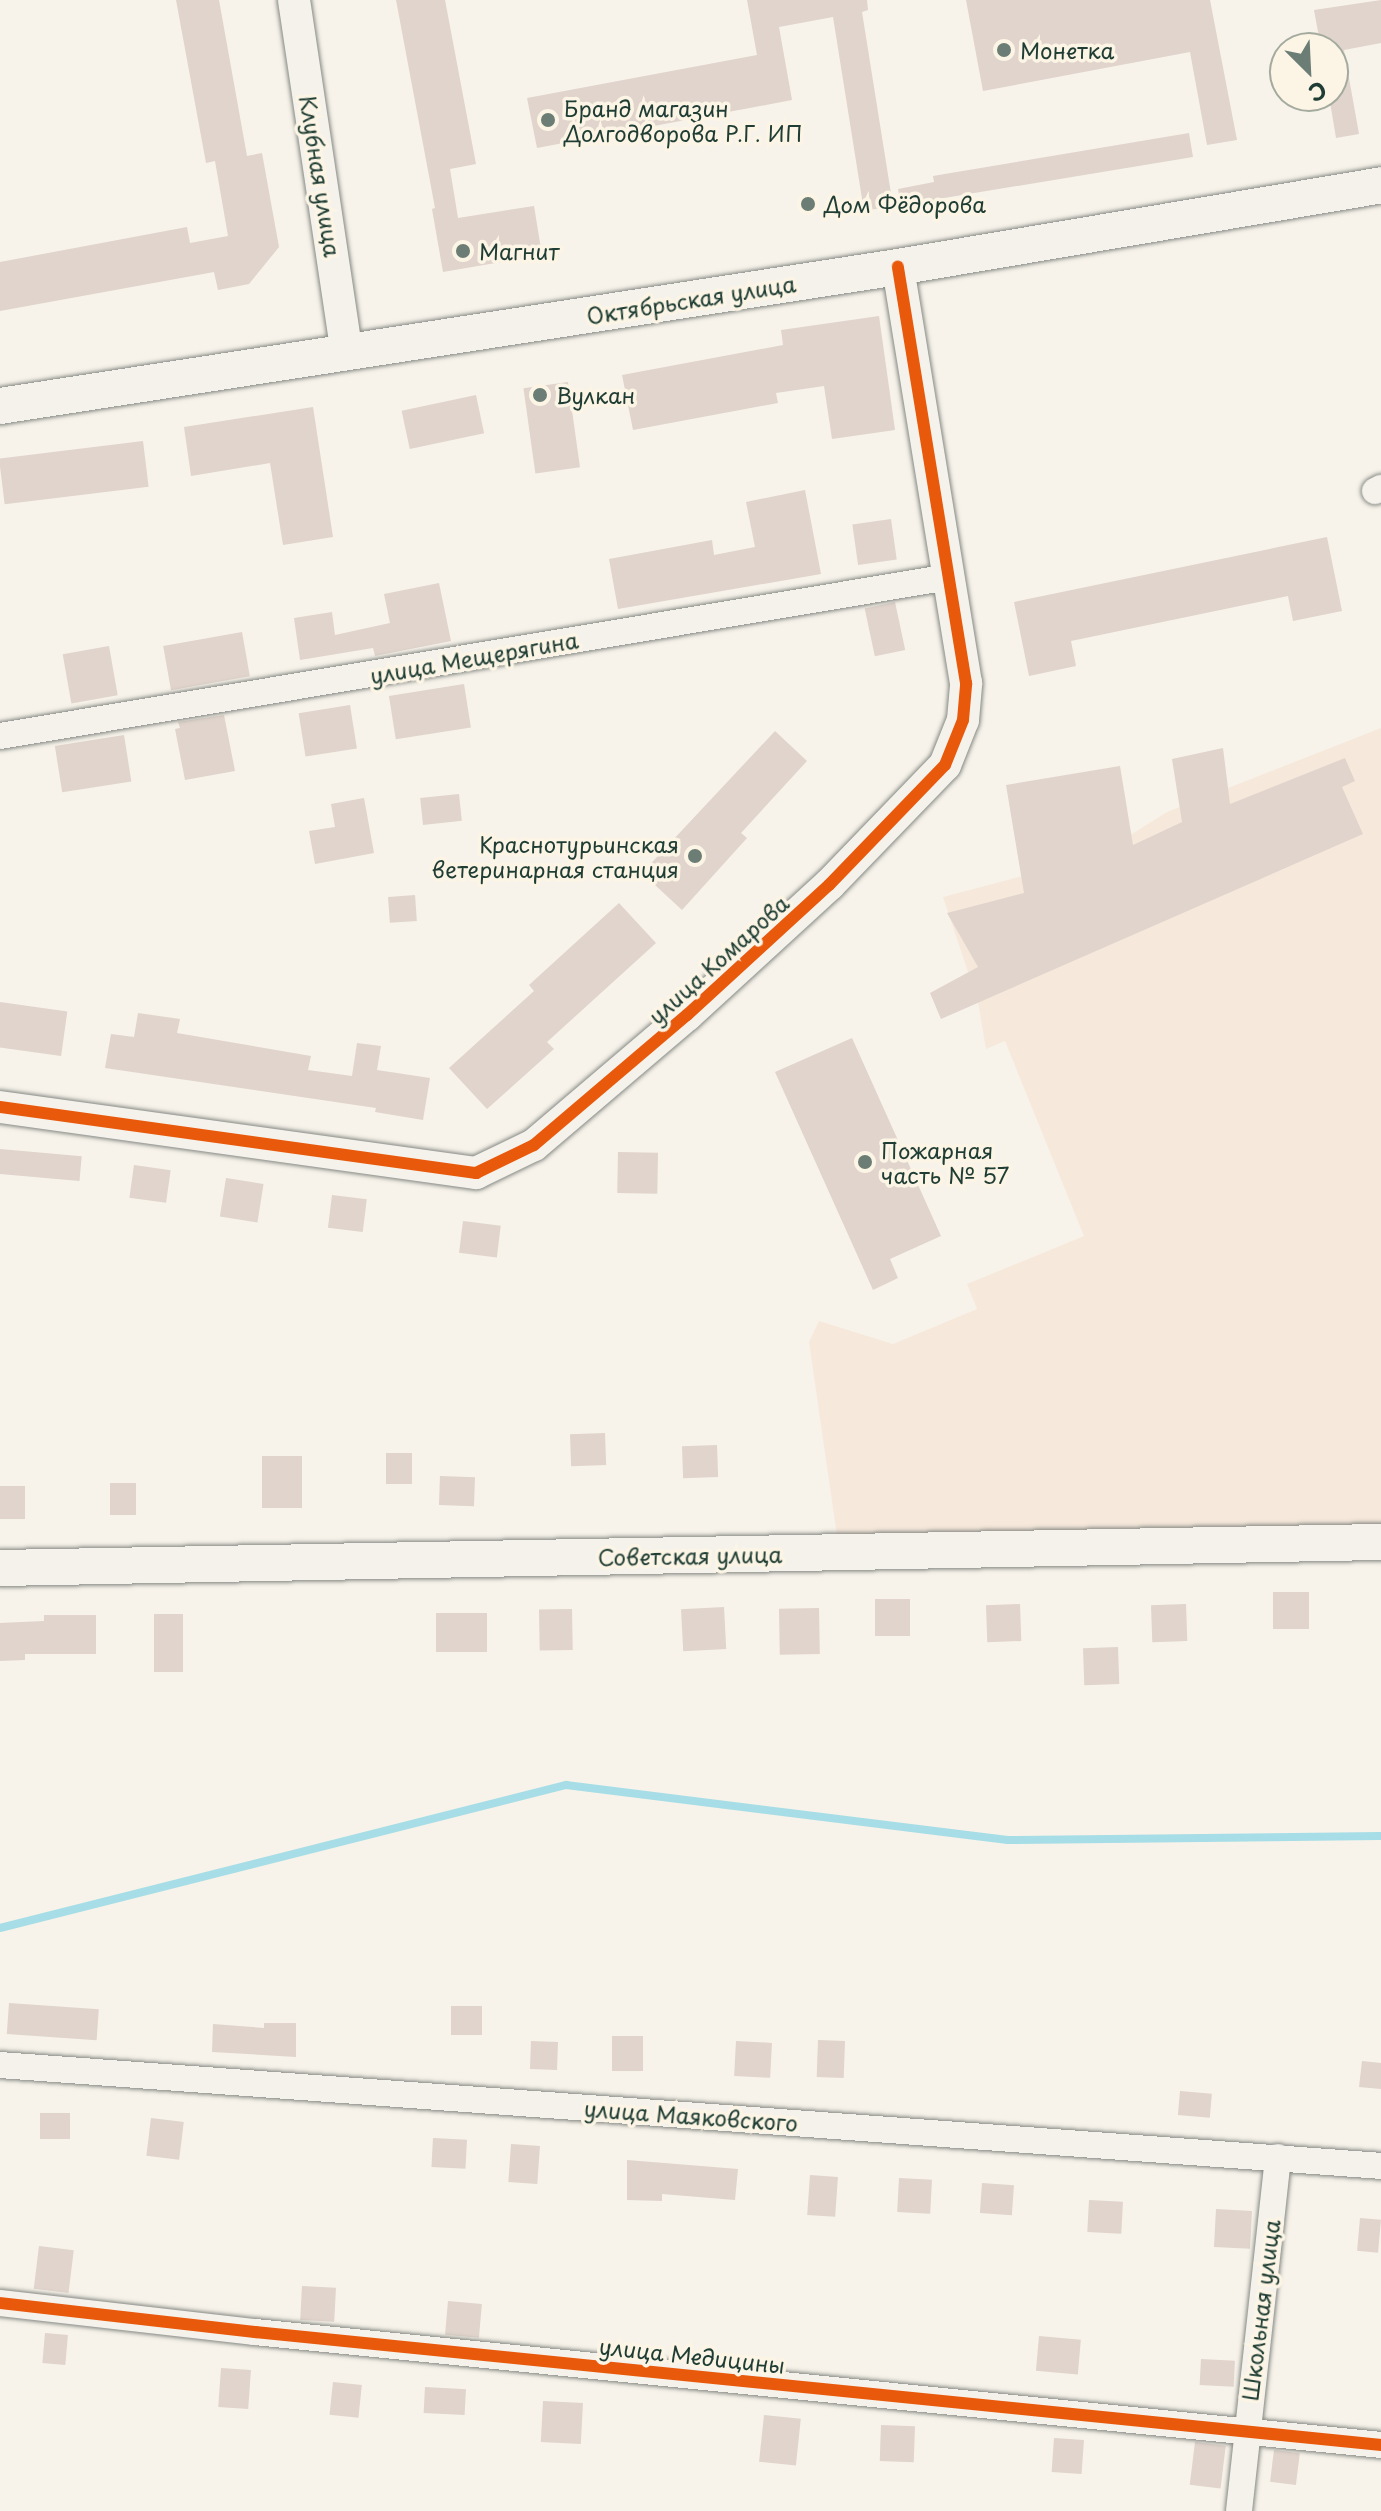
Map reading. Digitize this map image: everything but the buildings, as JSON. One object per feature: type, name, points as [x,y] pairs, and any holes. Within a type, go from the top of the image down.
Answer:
[{"type":"main road","name":"Октябрьская улица","points":[[0,406],[898,267],[1381,185]]},
{"type":"main road","name":"Советская улица","points":[[0,1568],[1381,1542]]},
{"type":"street","name":"Клубная улица","points":[[294,0],[347,353]]},
{"type":"street","name":"улица Комарова","points":[[0,1107],[476,1173],[534,1145],[687,1015],[829,885],[945,765],[963,720],[966,683],[898,267]]},
{"type":"street","name":"улица Мещерягина","points":[[0,736],[949,577]]},
{"type":"street","name":"улица Маяковского","points":[[0,2065],[1381,2166]]},
{"type":"street","name":"Школьная улица","points":[[1239,2511],[1278,2157]]},
{"type":"street","name":"улица Медицины","points":[[0,2303],[287,2335],[1246,2429],[1381,2445]]},
{"type":"shaded area","points":[[1381,728],[1381,1530],[837,1536],[809,1342],[819,1321],[893,1344],[977,1309],[967,1284],[1084,1236],[1005,1041],[986,1049],[978,1002],[943,897],[1095,857],[1167,812]]},
{"type":"waterway","points":[[0,1928],[566,1785],[1008,1840],[1381,1836]]},
{"type":"cycle path","points":[[0,1107],[476,1173],[534,1145],[687,1015],[829,885],[945,765],[963,720],[966,683],[898,267]]},
{"type":"cycle path","points":[[0,2303],[255,2332],[1381,2445]]},
{"type":"place","name":"Монетка","points":[[1004,50]]},
{"type":"place","name":"Бранд магазин Долгодворова Р.Г. ИП","points":[[548,120]]},
{"type":"place","name":"Дом Фёдорова","points":[[808,204]]},
{"type":"place","name":"Магнит","points":[[463,251]]},
{"type":"place","name":"Вулкан","points":[[540,395]]},
{"type":"place","name":"Краснотурьинская ветеринарная станция","points":[[695,856]]},
{"type":"place","name":"Пожарная часть № 57","points":[[865,1162]]}]
